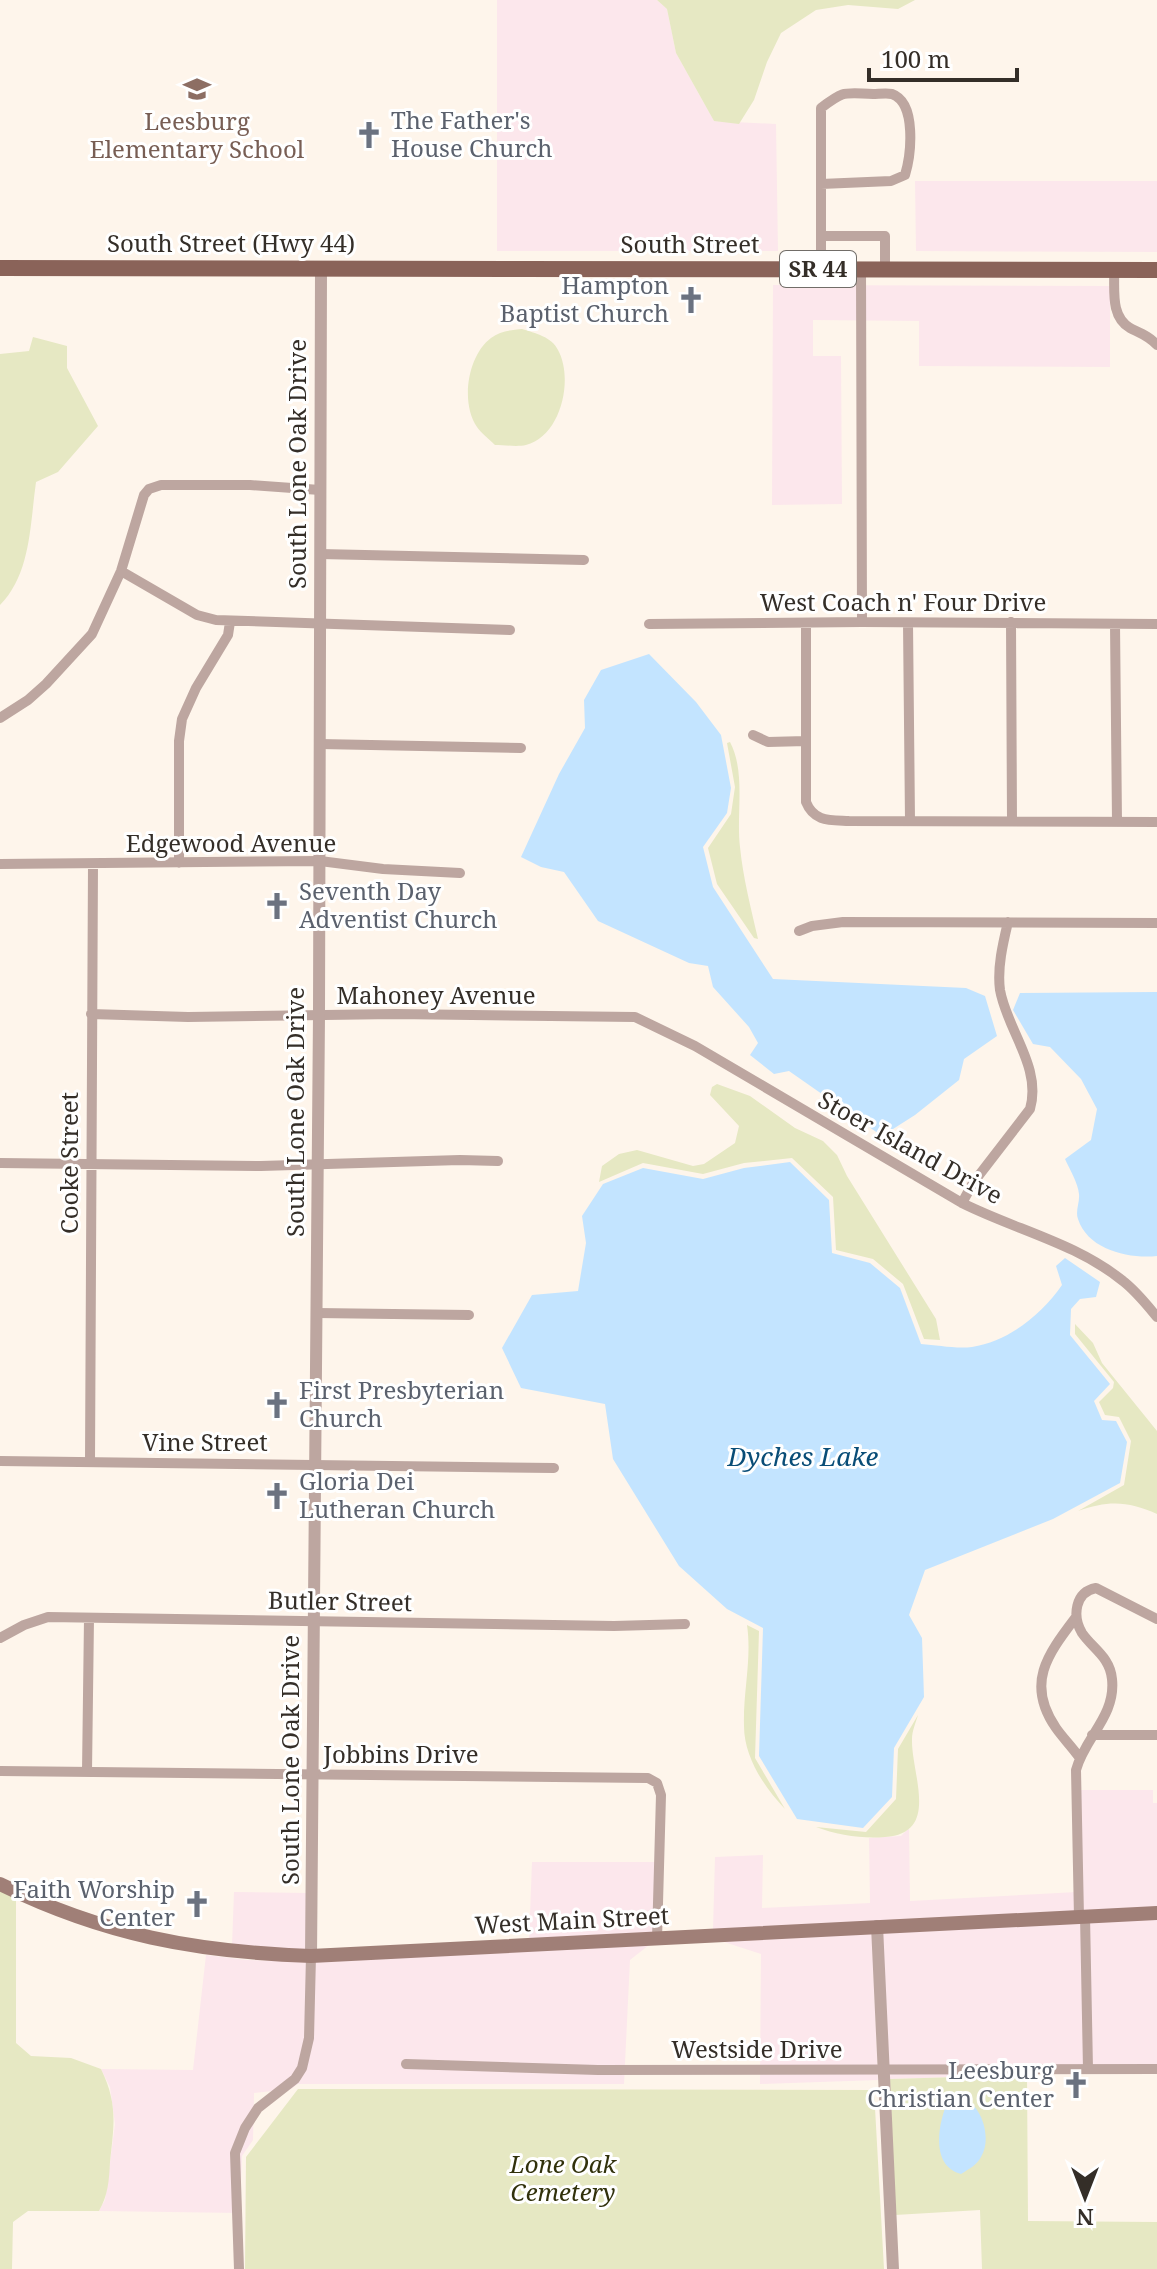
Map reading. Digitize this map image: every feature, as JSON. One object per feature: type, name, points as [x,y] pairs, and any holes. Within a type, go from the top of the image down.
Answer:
[{"type":"main road","name":"South Street (Hwy 44)","points":[[0,268],[462,269]]},
{"type":"main road","name":"South Street","points":[[462,269],[1157,270]]},
{"type":"main road","name":"West Main Street","points":[[0,1884],[59,1911],[119,1931],[177,1945],[247,1954],[311,1956],[1157,1913]]},
{"type":"street","points":[[821,184],[891,181],[905,175],[909,163],[910,119],[900,100],[891,94],[842,93],[821,108],[821,184],[821,269]]},
{"type":"street","points":[[821,236],[885,236],[885,269]]},
{"type":"street","name":"South Lone Oak Drive","points":[[311,1956],[320,861],[321,269]]},
{"type":"street","points":[[861,269],[862,622]]},
{"type":"street","points":[[1114,270],[1118,316],[1122,322],[1157,345]]},
{"type":"street","points":[[0,718],[28,700],[82,646],[103,615],[121,571],[144,495],[149,489],[161,485],[215,484],[320,490]]},
{"type":"street","points":[[320,554],[584,560]]},
{"type":"street","points":[[121,571],[197,615],[230,622],[510,630]]},
{"type":"street","points":[[179,863],[179,741],[182,719],[196,688],[228,635],[230,622]]},
{"type":"street","points":[[1011,622],[1012,821]]},
{"type":"street","points":[[806,623],[806,802],[814,816],[824,820],[1157,822]]},
{"type":"street","points":[[908,623],[910,821]]},
{"type":"street","name":"West Coach n' Four Drive","points":[[649,624],[1157,624]]},
{"type":"street","points":[[1115,624],[1117,822]]},
{"type":"street","points":[[753,735],[768,742],[806,741]]},
{"type":"street","points":[[320,744],[521,748]]},
{"type":"street","name":"Edgewood Avenue","points":[[0,864],[320,861],[383,869],[460,873]]},
{"type":"street","name":"Cooke Street","points":[[90,1462],[93,864]]},
{"type":"street","points":[[799,931],[843,922],[1157,923]]},
{"type":"street","points":[[962,1203],[973,1183],[1030,1109],[1033,1098],[1031,1074],[1012,1028],[1000,986],[1003,942],[1008,922]]},
{"type":"street","name":"Mahoney Avenue","points":[[91,1014],[638,1018]]},
{"type":"street","name":"Stoer Island Drive","points":[[638,1018],[695,1046],[962,1203],[991,1218],[1077,1251],[1098,1263],[1125,1283],[1157,1317]]},
{"type":"street","points":[[0,1163],[498,1161]]},
{"type":"street","points":[[317,1313],[469,1315]]},
{"type":"street","name":"Vine Street","points":[[0,1461],[554,1468]]},
{"type":"street","points":[[1079,1757],[1049,1716],[1040,1691],[1042,1671],[1076,1617],[1081,1597],[1091,1588],[1096,1588],[1157,1619]]},
{"type":"street","name":"Butler Street","points":[[0,1638],[48,1617],[614,1626],[685,1624]]},
{"type":"street","points":[[1076,1617],[1083,1635],[1105,1658],[1112,1679],[1108,1711],[1079,1757],[1076,1770],[1088,2069]]},
{"type":"street","points":[[87,1772],[89,1618]]},
{"type":"street","points":[[1092,1735],[1157,1735]]},
{"type":"street","name":"Jobbins Drive","points":[[0,1771],[648,1778],[657,1783],[661,1795],[657,1939]]},
{"type":"street","points":[[877,1926],[893,2269]]},
{"type":"street","points":[[239,2269],[235,2153],[245,2128],[258,2108],[295,2079],[302,2068],[309,2038],[311,1956]]},
{"type":"street","name":"Westside Drive","points":[[406,2064],[598,2070],[1157,2069]]},
{"type":"shaded area","points":[[497,0],[657,0],[667,9],[676,53],[714,121],[776,124],[778,251],[497,251]]},
{"type":"shaded area","points":[[915,181],[1157,181],[1157,252],[916,251]]},
{"type":"shaded area","points":[[773,285],[1110,286],[1110,367],[919,366],[919,321],[813,320],[813,356],[841,356],[842,504],[772,505]]},
{"type":"shaded area","points":[[1079,1790],[1153,1790],[1153,1803],[1157,1803],[1157,1907],[713,1930],[715,1857],[763,1855],[762,1908],[870,1903],[869,1838],[901,1836],[909,1828],[910,1901],[1077,1892]]},
{"type":"shaded area","points":[[532,1862],[660,1862],[661,1933],[529,1940]]},
{"type":"shaded area","points":[[234,1892],[307,1893],[306,1950],[232,1946]]},
{"type":"shaded area","points":[[1157,1919],[1157,2071],[1096,2069],[1027,2075],[888,2079],[882,1932]]},
{"type":"shaded area","points":[[872,1933],[878,2080],[760,2084],[761,1954],[721,1941]]},
{"type":"shaded area","points":[[649,1945],[630,1960],[624,2084],[298,2084],[291,2089],[254,2093],[253,2140],[242,2156],[240,2213],[99,2211],[105,2200],[115,2124],[110,2087],[101,2069],[193,2070],[206,1955],[316,1962]]},
{"type":"green space","points":[[657,0],[915,0],[898,9],[848,5],[816,10],[781,33],[754,100],[739,124],[714,121],[676,53],[667,9]]},
{"type":"green space","points":[[522,329],[547,339],[558,350],[565,376],[561,405],[556,419],[538,440],[522,446],[495,445],[472,417],[468,392],[472,367],[491,338],[502,332]]},
{"type":"green space","points":[[33,337],[67,346],[67,368],[98,426],[58,472],[36,482],[23,564],[18,579],[0,605],[0,354],[29,351]]},
{"type":"green space","points":[[730,742],[738,766],[741,859],[758,939],[754,938],[717,884],[708,848],[731,814],[735,787],[727,743]]},
{"type":"green space","points":[[717,1084],[750,1096],[795,1128],[823,1141],[837,1155],[936,1319],[940,1340],[924,1339],[903,1284],[873,1259],[836,1250],[833,1197],[792,1158],[744,1163],[703,1174],[643,1163],[599,1182],[602,1166],[619,1154],[637,1150],[693,1166],[704,1164],[735,1143],[739,1126],[710,1095],[712,1087]]},
{"type":"green space","points":[[1075,1324],[1093,1343],[1102,1363],[1157,1431],[1157,1514],[1137,1506],[1118,1504],[1078,1511],[1124,1485],[1131,1441],[1119,1417],[1105,1415],[1099,1402],[1113,1388],[1114,1382],[1075,1334]]},
{"type":"green space","points":[[747,1625],[759,1631],[755,1758],[785,1809],[757,1771],[747,1749],[744,1713]]},
{"type":"green space","points":[[918,1715],[912,1739],[919,1800],[913,1825],[902,1833],[885,1837],[850,1836],[816,1827],[866,1832],[896,1799],[898,1749]]},
{"type":"green space","points":[[0,1890],[16,1898],[16,2043],[31,2056],[71,2058],[101,2069],[110,2093],[113,2115],[108,2182],[99,2211],[28,2211],[13,2222],[12,2269],[0,2269]]},
{"type":"green space","points":[[1027,2075],[1028,2221],[1157,2222],[1157,2269],[982,2269],[980,2210],[895,2215],[890,2079]]},
{"type":"green space","name":"Lone Oak Cemetery","points":[[298,2089],[874,2090],[884,2269],[245,2269],[246,2157]]},
{"type":"water","points":[[649,654],[696,702],[721,735],[731,788],[727,813],[703,847],[713,887],[773,979],[966,988],[985,996],[997,1036],[964,1059],[959,1080],[915,1115],[882,1136],[789,1071],[774,1074],[750,1055],[758,1043],[749,1027],[713,987],[708,966],[689,963],[598,921],[564,872],[541,867],[521,857],[559,774],[585,728],[584,700],[601,670]]},
{"type":"water","points":[[1157,992],[1157,1256],[1146,1257],[1111,1250],[1083,1230],[1077,1216],[1078,1190],[1065,1159],[1091,1140],[1097,1109],[1081,1079],[1050,1047],[1033,1044],[1013,1010],[1020,993]]},
{"type":"water","name":"Dyches Lake","points":[[790,1162],[829,1200],[832,1253],[870,1263],[900,1288],[921,1344],[972,1347],[1011,1333],[1034,1316],[1062,1285],[1056,1266],[1065,1258],[1100,1282],[1096,1297],[1080,1299],[1071,1309],[1070,1335],[1110,1384],[1094,1401],[1102,1420],[1116,1421],[1127,1442],[1120,1483],[1053,1519],[925,1570],[909,1615],[922,1638],[924,1697],[894,1748],[892,1797],[863,1828],[797,1819],[759,1756],[763,1628],[727,1609],[679,1566],[613,1459],[605,1404],[521,1388],[502,1348],[532,1295],[578,1291],[586,1243],[582,1216],[603,1184],[643,1168],[703,1179],[744,1168]]},
{"type":"water","points":[[958,2097],[979,2112],[986,2140],[979,2160],[961,2174],[944,2162],[939,2143],[941,2121],[948,2101]]},
{"type":"place","name":"Leesburg Elementary School","points":[[197,89]]},
{"type":"place","name":"The Father's House Church","points":[[369,135]]},
{"type":"place","name":"Hampton Baptist Church","points":[[691,300]]},
{"type":"place","name":"Seventh Day Adventist Church","points":[[277,906]]},
{"type":"place","name":"First Presbyterian Church","points":[[277,1405]]},
{"type":"place","name":"Gloria Dei Lutheran Church","points":[[277,1496]]},
{"type":"place","name":"Faith Worship Center","points":[[197,1904]]},
{"type":"place","name":"Leesburg Christian Center","points":[[1076,2085]]}]
